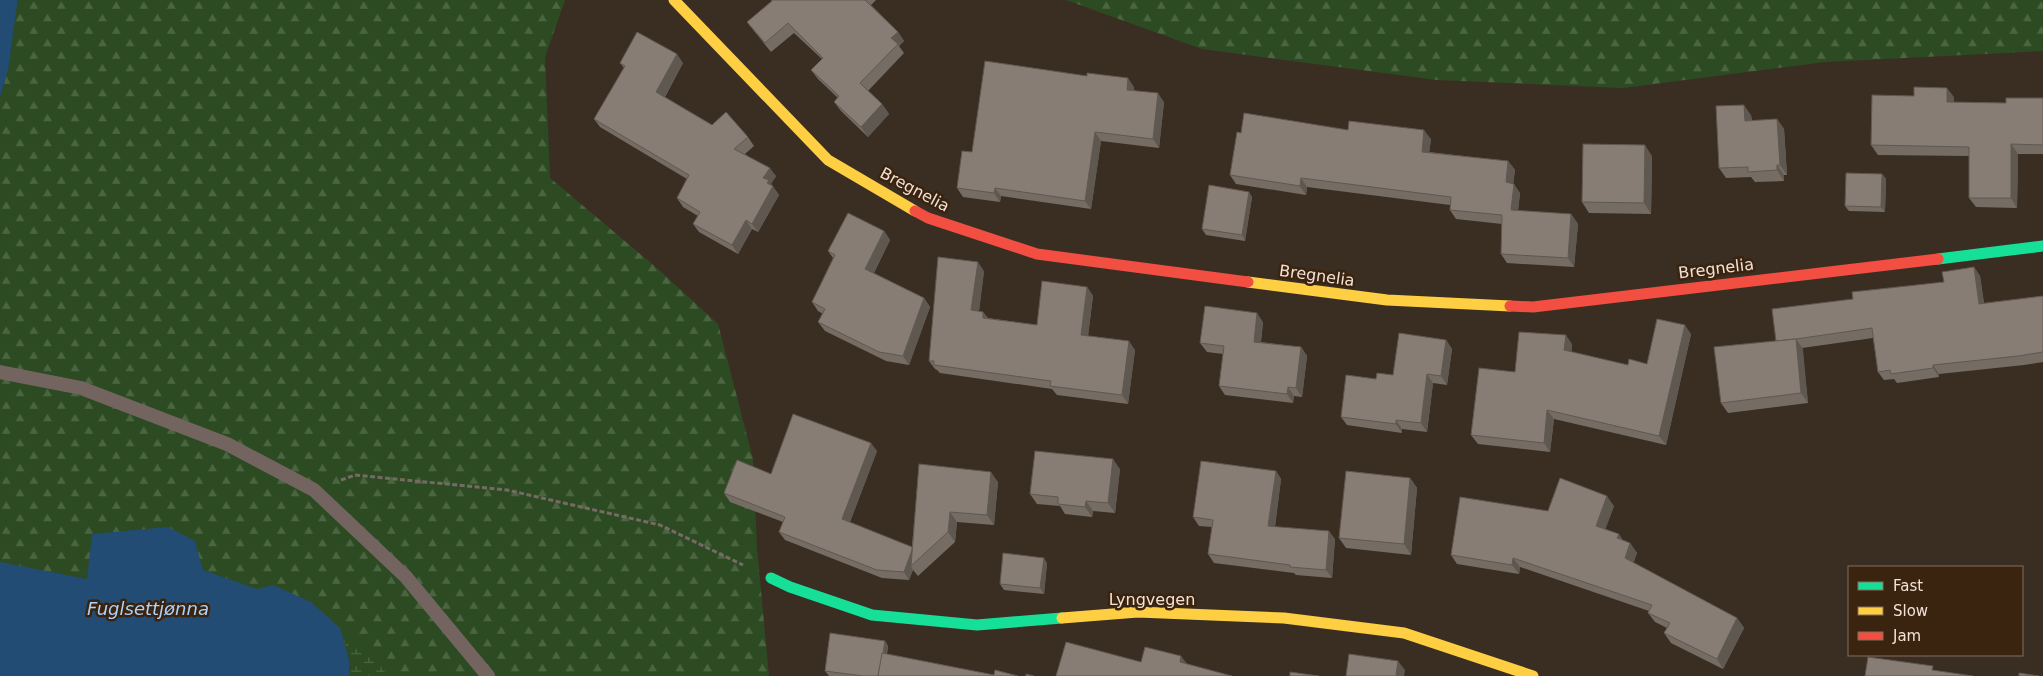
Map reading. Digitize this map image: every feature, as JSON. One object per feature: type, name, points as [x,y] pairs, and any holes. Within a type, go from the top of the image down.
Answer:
[{"type":"street","name":"Bregnelia","points":[[674,0],[828,160],[928,218],[1037,254],[1387,300],[1533,307],[2043,246]]},
{"type":"street","name":"Lyngvegen","points":[[770,578],[790,587],[872,615],[977,625],[1138,612],[1284,618],[1404,633],[1534,676]]},
{"type":"lane","points":[[0,372],[90,392],[227,444],[314,490],[406,576],[488,676]]},
{"type":"path","points":[[314,490],[354,475],[507,490],[660,525],[770,578]]},
{"type":"green space","points":[[17,0],[565,0],[545,57],[550,178],[658,269],[718,324],[753,459],[757,548],[769,676],[388,676],[378,662],[0,577],[0,97],[8,70]]},
{"type":"green space","points":[[1066,0],[2043,0],[2043,51],[1825,62],[1623,88],[1437,80],[1202,49]]},
{"type":"green space","points":[[340,628],[378,662],[388,676],[349,676],[349,660]]},
{"type":"water","points":[[0,0],[17,0],[17,4],[8,70],[0,97]]},
{"type":"water","name":"Fuglsettjønna","points":[[168,527],[195,541],[203,570],[257,589],[273,585],[311,602],[340,628],[349,660],[349,676],[0,676],[0,562],[87,579],[92,534]]},
{"type":"building","points":[[772,0],[865,0],[898,32],[891,38],[898,44],[860,83],[882,104],[861,127],[834,102],[839,96],[811,70],[823,58],[788,23],[765,43],[747,22]]},
{"type":"building","points":[[637,32],[677,54],[656,92],[712,125],[726,112],[748,137],[734,149],[770,168],[763,178],[769,180],[767,183],[773,186],[752,224],[746,220],[732,245],[693,224],[700,212],[677,198],[689,175],[594,119],[625,66],[620,63]]},
{"type":"building","points":[[985,61],[1087,76],[1087,73],[1128,78],[1127,90],[1158,93],[1153,139],[1095,132],[1085,201],[995,188],[994,193],[957,188],[962,151],[972,152]]},
{"type":"building","points":[[1914,87],[1947,88],[1947,102],[2006,103],[2006,98],[2043,98],[2043,145],[2011,144],[2011,198],[1969,198],[1969,147],[1871,145],[1872,95],[1914,96]]},
{"type":"building","points":[[1744,105],[1745,121],[1777,119],[1780,165],[1777,165],[1777,170],[1748,172],[1748,167],[1719,168],[1716,106]]},
{"type":"building","points":[[1244,113],[1348,130],[1349,121],[1424,130],[1422,152],[1508,161],[1506,182],[1514,184],[1511,210],[1571,214],[1568,258],[1501,254],[1502,215],[1450,210],[1451,197],[1301,178],[1300,186],[1230,175],[1237,132],[1241,133]]},
{"type":"building","points":[[1583,144],[1645,145],[1644,203],[1582,202]]},
{"type":"building","points":[[1846,173],[1882,174],[1881,207],[1845,206]]},
{"type":"building","points":[[1209,185],[1249,192],[1242,235],[1202,229]]},
{"type":"building","points":[[848,213],[884,231],[865,269],[924,298],[903,356],[879,352],[818,322],[825,309],[812,302],[835,255],[828,251]]},
{"type":"building","points":[[938,257],[978,262],[971,310],[983,312],[983,318],[1037,325],[1042,281],[1087,287],[1081,335],[1129,341],[1122,395],[1050,386],[1051,381],[934,365],[934,361],[929,361]]},
{"type":"building","points":[[1974,267],[1979,304],[2043,296],[2043,352],[1933,365],[1933,368],[1891,374],[1890,370],[1878,372],[1872,328],[1776,341],[1772,309],[1853,299],[1852,292],[1944,282],[1942,272]]},
{"type":"building","points":[[1205,306],[1257,313],[1254,342],[1301,347],[1296,388],[1288,387],[1287,394],[1219,386],[1224,346],[1200,343]]},
{"type":"building","points":[[1657,319],[1685,325],[1659,436],[1547,410],[1544,443],[1471,435],[1479,368],[1515,372],[1519,332],[1566,335],[1564,350],[1628,365],[1629,359],[1647,364]]},
{"type":"building","points":[[1399,333],[1446,340],[1441,376],[1427,374],[1421,423],[1396,420],[1396,424],[1341,417],[1346,375],[1376,379],[1377,373],[1393,375]]},
{"type":"building","points":[[1796,339],[1801,393],[1721,403],[1714,347]]},
{"type":"building","points":[[793,414],[871,443],[842,519],[912,547],[904,572],[877,570],[779,532],[785,517],[724,493],[737,460],[771,474]]},
{"type":"building","points":[[1035,451],[1113,459],[1108,503],[1086,501],[1085,507],[1058,504],[1058,497],[1030,494]]},
{"type":"building","points":[[1201,461],[1276,471],[1268,526],[1329,531],[1326,570],[1290,567],[1290,565],[1208,554],[1213,520],[1193,517]]},
{"type":"building","points":[[919,464],[991,472],[987,515],[950,512],[948,532],[911,566]]},
{"type":"building","points":[[1346,471],[1410,478],[1404,544],[1339,538]]},
{"type":"building","points":[[1560,478],[1607,496],[1596,526],[1619,534],[1617,538],[1630,543],[1625,558],[1737,618],[1717,659],[1664,633],[1670,623],[1648,613],[1652,605],[1513,558],[1512,565],[1451,555],[1460,497],[1548,511]]},
{"type":"building","points":[[1003,553],[1044,558],[1040,588],[1000,584]]},
{"type":"building","points":[[830,633],[885,641],[878,676],[825,671]]},
{"type":"building","points":[[1066,642],[1141,662],[1145,647],[1181,656],[1180,662],[1232,676],[1056,676]]},
{"type":"building","points":[[882,653],[994,675],[995,670],[1018,676],[878,676]]},
{"type":"building","points":[[1349,654],[1398,661],[1396,675],[1399,676],[1346,676]]},
{"type":"building","points":[[1868,657],[1933,666],[1932,670],[1973,676],[1865,676]]},
{"type":"building","points":[[1290,672],[1319,676],[1290,676]]},
{"type":"building","points":[[2019,673],[2039,676],[2019,676]]},
{"type":"traffic: fast","points":[[1938,259],[2043,246]]},
{"type":"traffic: fast","points":[[771,578],[790,587],[872,615],[977,625],[1062,618]]},
{"type":"traffic: slow","points":[[674,0],[828,160],[915,211]]},
{"type":"traffic: slow","points":[[1248,282],[1387,300],[1510,306]]},
{"type":"traffic: slow","points":[[1062,618],[1138,612],[1284,618],[1404,633],[1533,676]]},
{"type":"traffic: jam","points":[[915,211],[928,218],[1037,254],[1248,282]]},
{"type":"traffic: jam","points":[[1510,306],[1533,307],[1938,259]]}]
